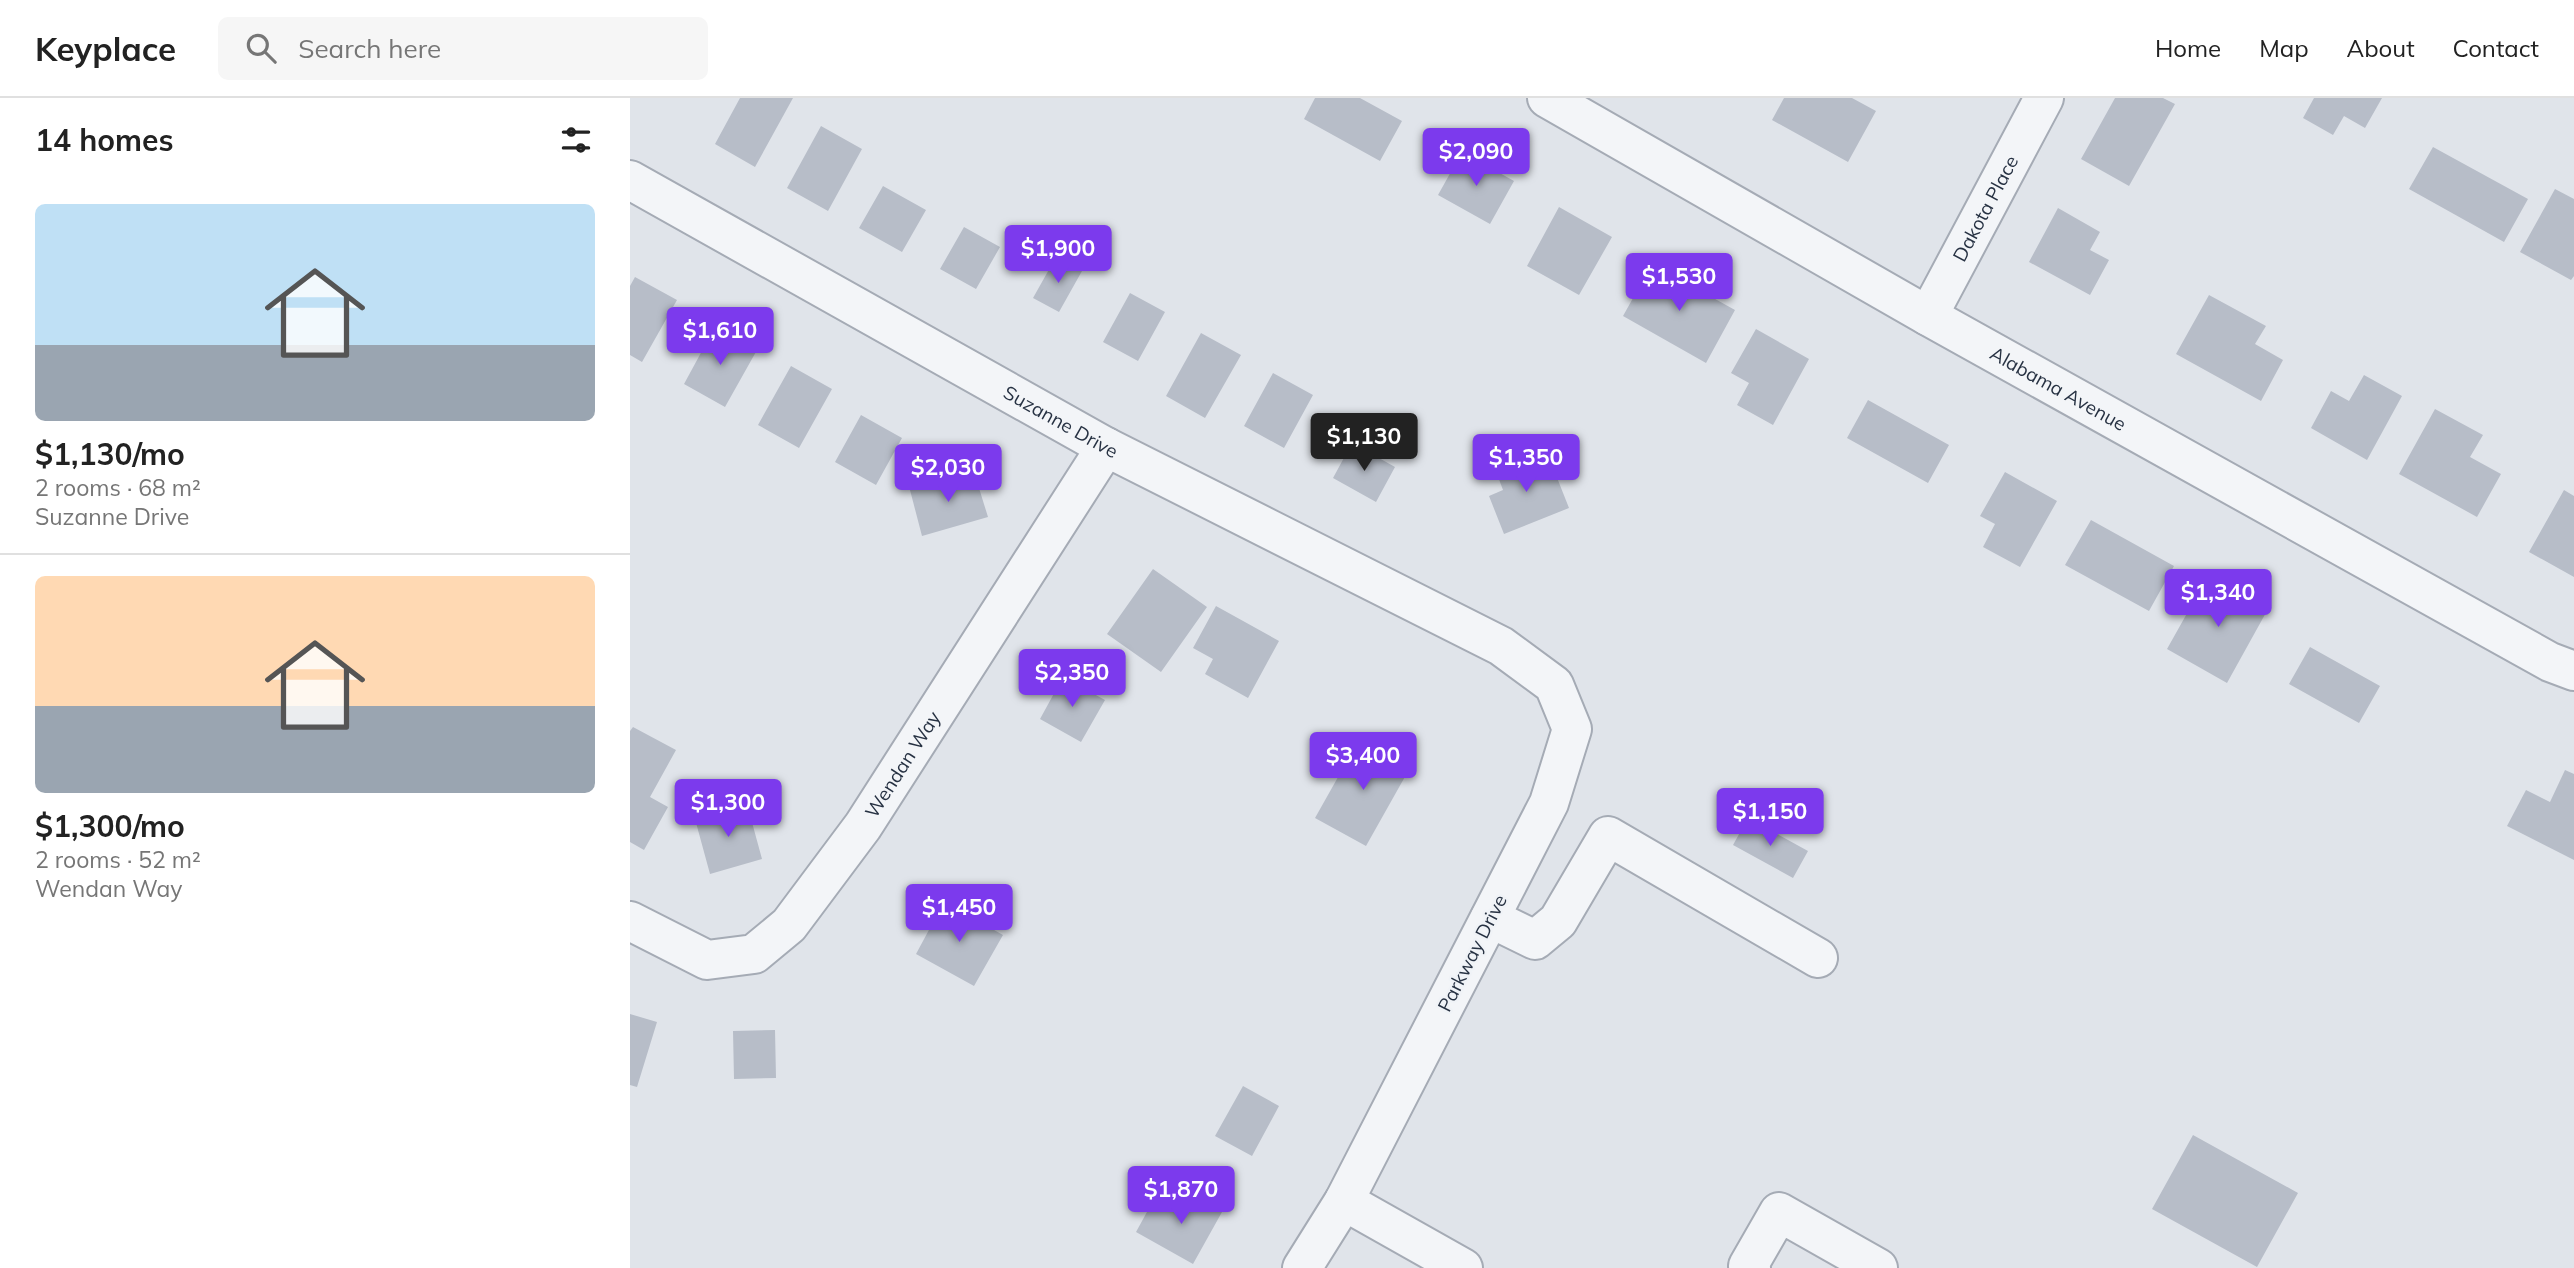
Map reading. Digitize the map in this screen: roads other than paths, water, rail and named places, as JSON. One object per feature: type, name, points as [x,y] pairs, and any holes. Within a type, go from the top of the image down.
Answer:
[{"type":"street","name":"Alabama Avenue","points":[[1547,98],[1928,316],[2550,662],[2574,671]]},
{"type":"street","name":"Dakota Place","points":[[1928,316],[2044,98]]},
{"type":"street","name":"Suzanne Drive","points":[[630,180],[1107,447],[1501,646]]},
{"type":"street","name":"Wendan Way","points":[[630,921],[707,960],[754,954],[789,925],[863,826],[1107,447]]},
{"type":"street","name":"Parkway Drive","points":[[1302,1268],[1345,1200],[1549,803],[1572,729],[1554,685],[1501,646]]},
{"type":"street","points":[[1490,918],[1535,940],[1558,921],[1608,836],[1818,958]]},
{"type":"street","points":[[1345,1200],[1463,1268]]},
{"type":"street","points":[[1751,1268],[1748,1266],[1779,1212],[1878,1268]]}]
